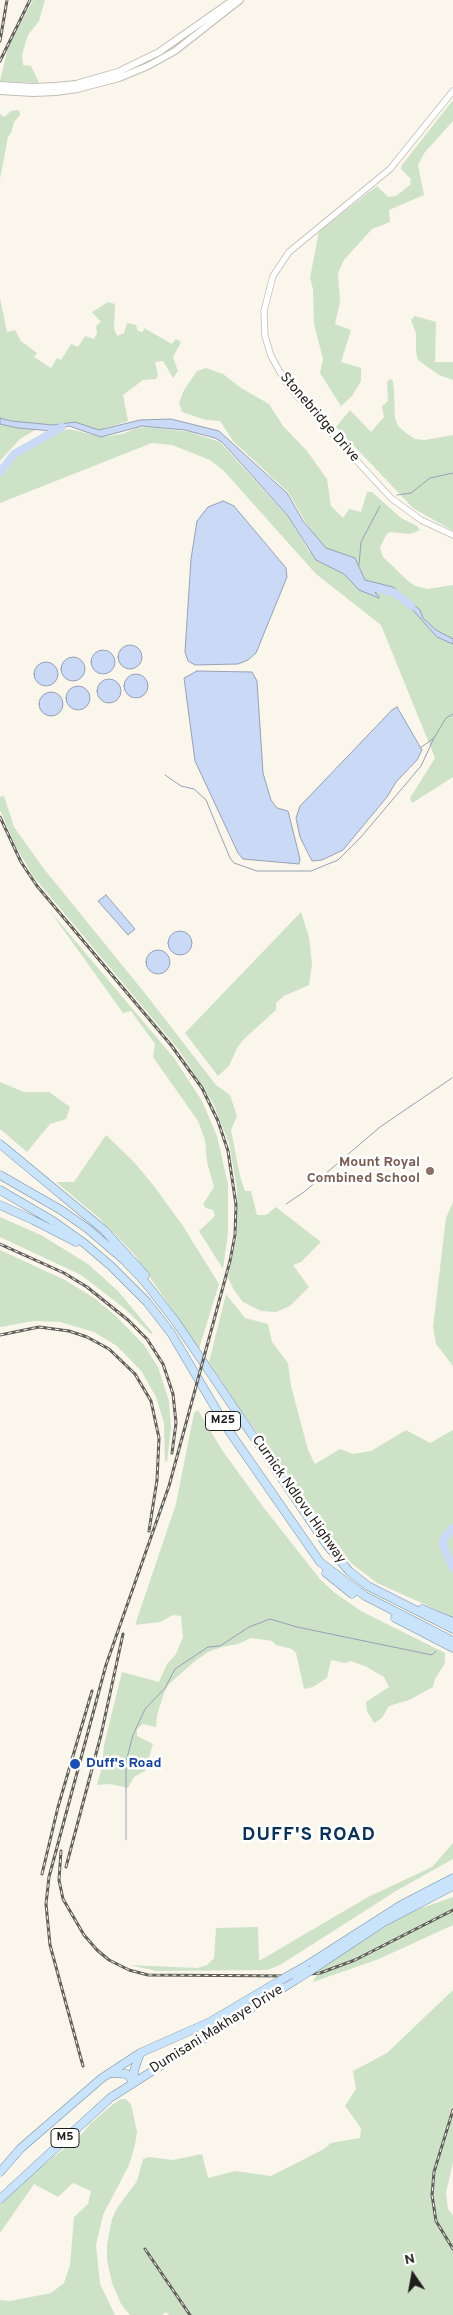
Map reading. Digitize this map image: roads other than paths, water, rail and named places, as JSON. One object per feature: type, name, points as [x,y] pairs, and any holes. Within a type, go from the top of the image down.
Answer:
[{"type":"main road","points":[[0,85],[33,90],[76,84],[118,72],[159,52],[233,0]]},
{"type":"main road","points":[[0,91],[77,89],[119,78],[143,68],[186,43],[240,0]]},
{"type":"main road","points":[[0,1144],[116,1242],[145,1275],[176,1322]]},
{"type":"main road","name":"Curnick Ndlovu Highway","points":[[0,1175],[61,1210],[100,1239],[134,1270],[176,1322],[338,1560],[368,1586],[453,1629]]},
{"type":"main road","name":"Curnick Ndlovu Highway","points":[[0,1190],[71,1233],[114,1269],[147,1302],[171,1333],[229,1431],[320,1562],[365,1596],[453,1641]]},
{"type":"main road","points":[[0,1205],[64,1235],[114,1269]]},
{"type":"main road","points":[[320,1562],[332,1578],[356,1596],[453,1648]]},
{"type":"main road","points":[[397,1601],[453,1622]]},
{"type":"main road","name":"Dumisani Makhaye Drive","points":[[0,2172],[21,2148],[63,2110],[109,2074],[140,2053],[210,2022],[304,1967],[418,1895],[453,1878]]},
{"type":"main road","name":"Dumisani Makhaye Drive","points":[[0,2199],[110,2098],[384,1922],[453,1886]]},
{"type":"main road","points":[[134,2082],[134,2071],[140,2053]]},
{"type":"main road","points":[[109,2074],[127,2074],[134,2082]]},
{"type":"street","name":"Stonebridge Drive","points":[[453,91],[390,168],[289,252],[273,276],[264,311],[265,336],[271,356],[285,381],[391,498],[421,520],[453,535]]},
{"type":"water","points":[[0,418],[11,421],[53,425],[75,422],[99,430],[140,420],[171,419],[219,431],[287,493],[303,521],[326,548],[355,558],[365,580],[393,587],[420,610],[423,618],[436,630],[453,639],[453,644],[437,637],[403,599],[387,591],[375,593],[379,598],[359,590],[344,574],[316,560],[288,516],[222,442],[215,438],[185,430],[142,426],[101,437],[69,426],[52,431],[18,428],[0,424]]},
{"type":"water","points":[[223,501],[234,506],[286,568],[287,577],[256,653],[248,660],[238,664],[195,665],[188,661],[185,652],[191,559],[197,521],[208,507]]},
{"type":"water","points":[[130,645],[139,648],[142,657],[139,666],[130,669],[121,666],[118,657],[121,648]]},
{"type":"water","points":[[103,650],[112,653],[115,662],[112,671],[103,674],[94,671],[91,662],[94,653]]},
{"type":"water","points":[[73,657],[82,660],[85,669],[82,678],[73,681],[64,678],[61,669],[64,660]]},
{"type":"water","points":[[46,662],[55,665],[58,674],[55,683],[46,686],[37,683],[34,674],[37,665]]},
{"type":"water","points":[[197,671],[252,672],[257,681],[263,773],[271,800],[277,808],[288,811],[300,859],[299,864],[243,859],[238,853],[195,761],[184,678]]},
{"type":"water","points":[[136,674],[145,677],[148,686],[145,695],[136,698],[127,695],[124,686],[127,677]]},
{"type":"water","points":[[109,679],[118,682],[121,691],[118,700],[109,703],[100,700],[97,691],[100,682]]},
{"type":"water","points":[[78,686],[87,689],[90,698],[87,707],[78,710],[69,707],[66,698],[69,689]]},
{"type":"water","points":[[51,692],[60,695],[63,704],[60,713],[51,716],[42,713],[39,704],[42,695]]},
{"type":"water","points":[[397,707],[422,750],[417,760],[396,782],[387,797],[343,850],[322,860],[312,861],[300,837],[296,818],[300,806]]},
{"type":"water","points":[[106,895],[135,929],[128,935],[98,901]]},
{"type":"water","points":[[180,931],[189,934],[192,943],[189,952],[180,955],[171,952],[168,943],[171,934]]},
{"type":"water","points":[[158,950],[167,953],[170,962],[167,971],[158,974],[149,971],[146,962],[149,953]]},
{"type":"waterway","points":[[0,472],[14,454],[62,427]]},
{"type":"waterway","points":[[397,495],[411,493],[430,478],[453,473]]},
{"type":"waterway","points":[[359,565],[361,542],[380,506]]},
{"type":"waterway","points":[[373,587],[395,593],[411,606]]},
{"type":"waterway","points":[[420,748],[434,738],[446,718],[453,714]]},
{"type":"waterway","points":[[165,775],[181,786],[194,789],[206,800],[230,858],[234,863],[257,871],[311,871],[338,860],[361,837],[421,766],[434,738]]},
{"type":"waterway","points":[[286,1204],[304,1192],[380,1127],[452,1078]]},
{"type":"waterway","points":[[453,1528],[444,1538],[443,1545],[453,1568]]},
{"type":"waterway","points":[[126,1840],[126,1762],[133,1735],[145,1709],[165,1688],[175,1669],[208,1647],[220,1646],[249,1627],[270,1619],[297,1627],[432,1655],[436,1651]]},
{"type":"railway","points":[[0,41],[7,0]]},
{"type":"railway","points":[[0,61],[30,0]]},
{"type":"railway","points":[[0,817],[21,862],[37,886],[171,1045],[202,1088],[218,1121],[228,1151],[236,1205],[235,1235],[230,1261],[169,1486],[106,1665],[49,1877],[46,1904],[50,1945],[83,2066]]},
{"type":"railway","points":[[0,1244],[64,1273],[87,1287],[128,1320],[147,1339],[163,1364],[173,1394],[176,1423],[172,1453]]},
{"type":"railway","points":[[0,1335],[39,1327],[69,1331],[87,1337],[109,1349],[135,1374],[151,1401],[159,1438],[157,1480],[149,1531]]},
{"type":"railway","points":[[66,1867],[101,1735],[123,1634]]},
{"type":"railway","points":[[42,1874],[58,1807],[92,1691]]},
{"type":"railway","points":[[61,1851],[59,1880],[63,1899],[84,1935],[109,1960],[129,1970],[148,1975],[289,1976],[320,1973],[355,1960],[453,1910]]},
{"type":"railway","points":[[453,2110],[434,2172],[432,2195],[436,2221],[453,2249]]},
{"type":"railway","points":[[145,2249],[190,2315]]},
{"type":"place","name":"Mount Royal Combined School","points":[[430,1171]]},
{"type":"place","name":"Duff's Road","points":[[75,1764]]},
{"type":"district","name":"DUFF'S ROAD","points":[[309,1836]]}]
